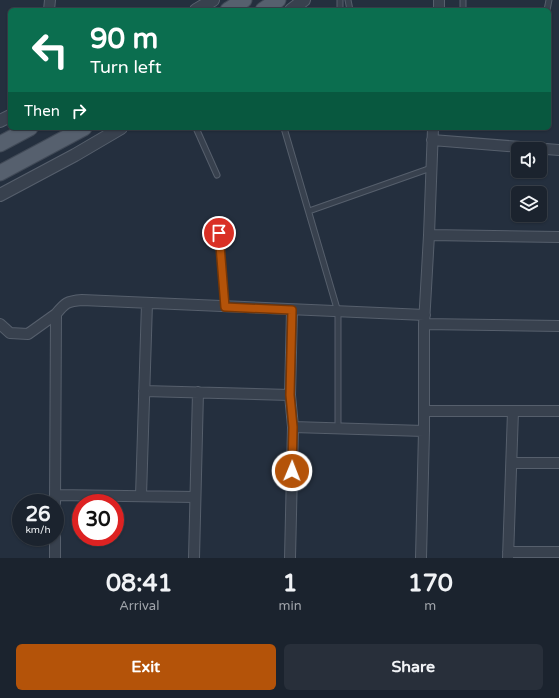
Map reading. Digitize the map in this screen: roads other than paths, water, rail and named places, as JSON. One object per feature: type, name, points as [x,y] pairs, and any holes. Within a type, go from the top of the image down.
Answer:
[{"type":"main road","points":[[231,8],[244,0]]},
{"type":"main road","points":[[266,8],[278,0]]},
{"type":"main road","points":[[0,144],[26,130]]},
{"type":"main road","points":[[0,173],[80,130]]},
{"type":"street","points":[[199,8],[213,0]]},
{"type":"street","points":[[294,8],[304,0]]},
{"type":"street","points":[[0,195],[75,155],[117,130]]},
{"type":"street","points":[[422,558],[425,320],[433,130]]},
{"type":"street","points":[[432,140],[559,150]]},
{"type":"street","points":[[429,235],[559,237]]},
{"type":"street","points":[[0,324],[10,333],[28,334],[56,314],[63,306],[71,301],[82,300],[338,312],[425,320],[559,326]]},
{"type":"street","points":[[141,496],[147,303]]},
{"type":"street","points":[[290,558],[293,427],[290,395],[292,310]]},
{"type":"street","points":[[55,494],[56,314]]},
{"type":"street","points":[[144,391],[290,395]]},
{"type":"street","points":[[194,558],[198,392]]},
{"type":"street","points":[[424,411],[559,411]]},
{"type":"street","points":[[513,411],[508,555],[559,552]]},
{"type":"street","points":[[293,427],[424,431]]},
{"type":"street","points":[[512,463],[559,463]]},
{"type":"street","points":[[64,499],[141,496],[195,498]]},
{"type":"street","points":[[55,546],[55,558]]},
{"type":"lane","points":[[197,130],[217,175]]},
{"type":"lane","points":[[285,130],[338,312],[338,428]]},
{"type":"lane","points":[[309,211],[431,168]]},
{"type":"lane","points":[[219,233],[225,307]]}]
